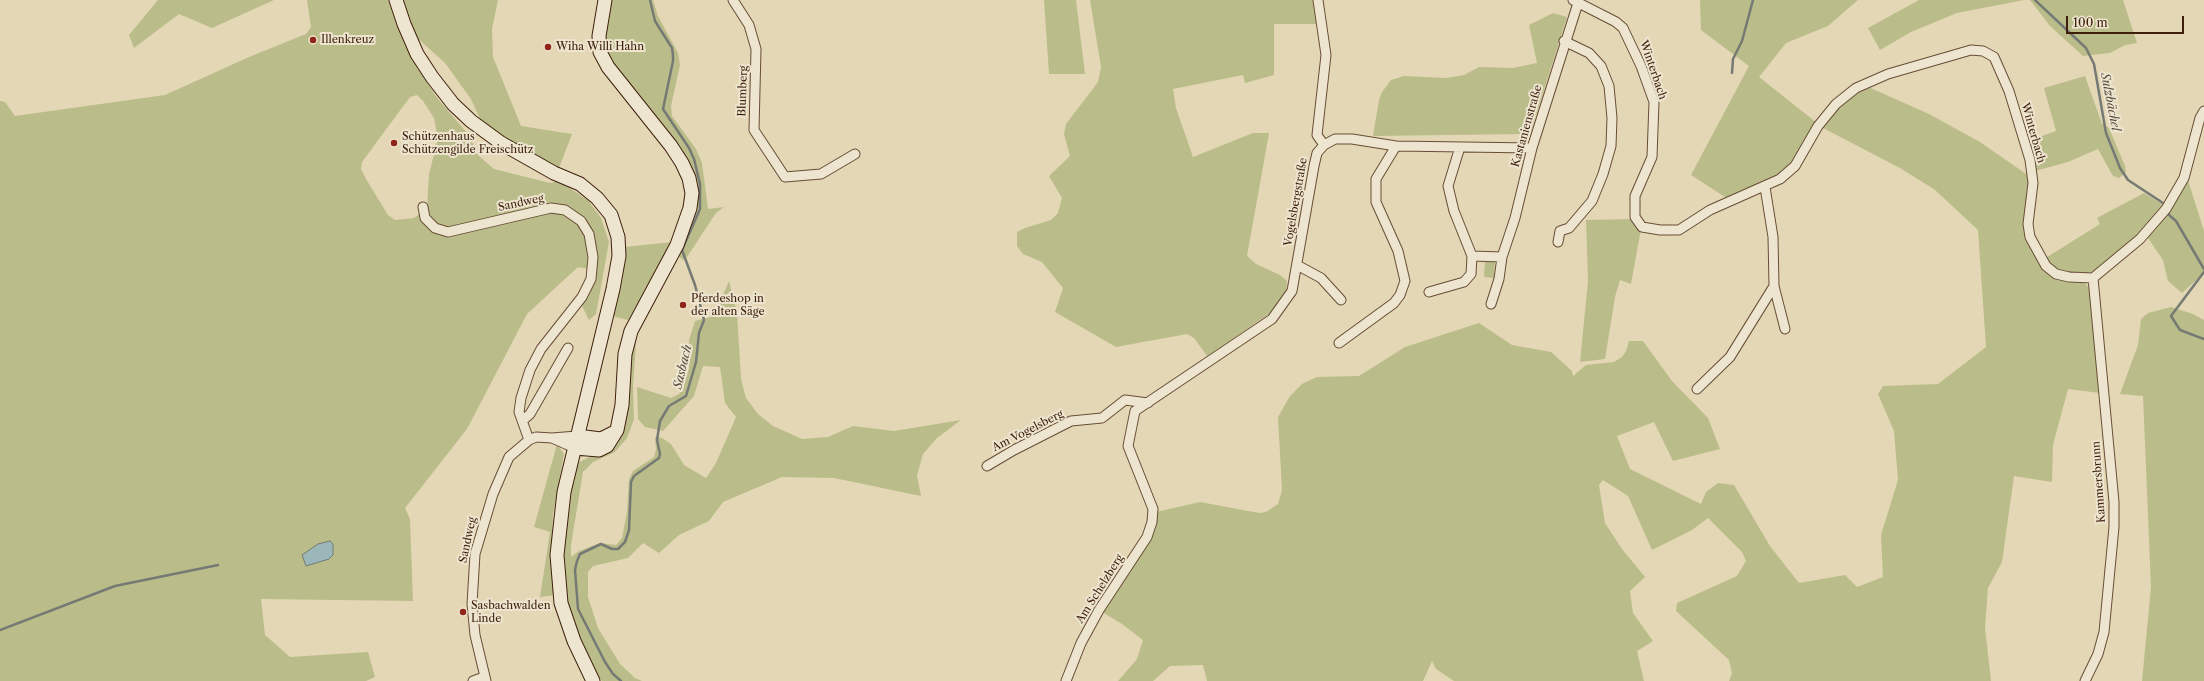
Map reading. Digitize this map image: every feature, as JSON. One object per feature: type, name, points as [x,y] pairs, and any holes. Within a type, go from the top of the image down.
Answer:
[{"type":"main road","points":[[396,0],[404,24],[417,54],[432,77],[459,110],[501,143],[554,172],[580,184],[597,198],[611,215],[618,237],[618,262],[614,289],[564,492],[557,555],[561,603],[574,641],[593,680]]},
{"type":"main road","points":[[576,442],[602,438],[617,430],[622,405],[625,354],[631,331],[677,245],[690,208],[692,193],[689,178],[682,163],[671,146],[608,67],[600,52],[599,36],[605,0]]},
{"type":"street","name":"Blumberg","points":[[733,0],[749,25],[756,49],[754,130],[785,177],[821,174],[855,154]]},
{"type":"street","points":[[1318,0],[1326,55],[1317,135],[1324,145],[1335,139],[1352,139],[1396,146],[1532,148]]},
{"type":"street","name":"Kastanienstraße","points":[[1491,304],[1496,290],[1502,257],[1515,218],[1532,148],[1575,2]]},
{"type":"street","name":"Winterbach","points":[[1575,2],[1616,22],[1624,28],[1641,66],[1654,102],[1652,157],[1635,196],[1635,216],[1642,227],[1679,230],[1710,210],[1765,187],[1780,179],[1795,166],[1818,126],[1836,104],[1856,88],[1888,74],[1971,50],[1983,51],[1994,58],[2009,91],[2030,160],[2033,183],[2028,224],[2034,244],[2046,266],[2056,274],[2075,278],[2093,278]]},
{"type":"street","points":[[1558,242],[1560,231],[1569,228],[1592,201],[1603,174],[1610,146],[1612,118],[1609,86],[1601,66],[1589,53],[1564,41]]},
{"type":"street","points":[[2093,278],[2140,238],[2167,207],[2184,178],[2200,118],[2204,111]]},
{"type":"street","name":"Vogelsbergstraße","points":[[1148,402],[1272,319],[1292,291],[1314,166],[1317,153],[1324,145]]},
{"type":"street","points":[[1339,344],[1394,303],[1400,295],[1405,281],[1398,251],[1376,202],[1376,179],[1396,146]]},
{"type":"street","points":[[1429,292],[1464,282],[1471,274],[1472,256],[1454,212],[1448,186],[1460,147]]},
{"type":"street","points":[[1765,187],[1773,237],[1774,286],[1785,329]]},
{"type":"street","name":"Sandweg","points":[[423,207],[425,218],[435,228],[448,232],[551,208],[565,210],[581,221],[589,234],[593,257],[591,279],[582,297],[541,349],[530,370],[521,398],[520,412],[529,440],[509,457],[487,510],[475,554],[472,619],[485,679]]},
{"type":"street","points":[[1472,256],[1502,257]]},
{"type":"street","points":[[1297,265],[1321,278],[1340,300]]},
{"type":"street","name":"Kammersbrunn","points":[[2085,681],[2098,654],[2104,632],[2114,527],[2114,502],[2093,278]]},
{"type":"street","points":[[1697,389],[1730,357],[1774,286]]},
{"type":"street","points":[[523,420],[530,414],[568,348]]},
{"type":"street","name":"Am Vogelsberg","points":[[987,466],[1014,450],[1071,421],[1102,418],[1125,400],[1148,402]]},
{"type":"street","name":"Am Schelzberg","points":[[1066,681],[1081,643],[1099,610],[1147,537],[1153,509],[1128,446],[1135,411],[1148,402]]},
{"type":"street","points":[[529,440],[536,437],[576,442]]},
{"type":"street","points":[[473,681],[485,679]]},
{"type":"green space","points":[[158,0],[274,0],[212,28],[179,14],[134,48],[129,35]]},
{"type":"green space","points":[[307,0],[388,0],[400,33],[417,68],[438,99],[468,134],[479,156],[494,169],[550,183],[559,181],[588,200],[601,218],[609,242],[596,314],[589,320],[582,306],[594,270],[578,267],[527,314],[467,429],[405,508],[410,519],[413,601],[261,599],[265,635],[290,657],[368,652],[375,677],[366,681],[0,681],[0,101],[5,102],[15,116],[165,95],[249,57],[306,34],[311,27]],"holes":[[[417,95],[423,101],[434,118],[438,139],[429,174],[427,208],[414,218],[395,220],[388,215],[366,179],[361,169],[362,162],[410,97]]]},
{"type":"green space","points":[[402,0],[498,0],[492,29],[493,57],[521,126],[572,134],[559,168],[502,137],[481,121],[471,99],[445,63],[415,36]]},
{"type":"green space","points":[[608,0],[653,0],[658,16],[678,53],[680,65],[671,106],[672,116],[696,149],[702,163],[708,209],[724,207],[716,213],[687,257],[683,260],[678,255],[693,176],[611,66],[602,37]]},
{"type":"green space","points":[[1044,0],[1076,0],[1085,74],[1049,74]]},
{"type":"green space","points":[[1090,0],[1315,0],[1320,24],[1274,24],[1274,75],[1245,83],[1243,75],[1173,89],[1176,108],[1193,157],[1253,133],[1269,133],[1247,256],[1256,264],[1280,275],[1287,281],[1286,295],[1273,311],[1207,356],[1194,338],[1187,334],[1116,347],[1055,312],[1063,288],[1042,262],[1023,254],[1017,246],[1017,232],[1051,220],[1058,213],[1062,198],[1049,176],[1070,156],[1064,134],[1066,124],[1098,82],[1101,67]]},
{"type":"green space","points":[[1700,0],[1858,0],[1828,26],[1786,43],[1759,77],[1817,123],[1802,152],[1780,177],[1728,199],[1691,175],[1749,66],[1701,30]]},
{"type":"green space","points":[[1919,0],[2024,0],[1957,13],[1911,32],[1880,50],[1868,28]]},
{"type":"green space","points":[[2030,0],[2123,0],[2137,43],[2125,45],[2110,53],[2083,56],[2050,26]]},
{"type":"green space","points":[[1553,13],[1567,17],[1532,128],[1524,134],[1373,136],[1379,100],[1382,92],[1391,80],[1404,76],[1446,78],[1464,75],[1479,67],[1513,68],[1537,63],[1529,25]]},
{"type":"green space","points":[[2085,76],[2102,124],[2109,128],[2125,166],[2126,172],[2119,178],[2113,176],[2098,149],[2068,162],[2035,171],[2028,141],[2056,131],[2044,88]]},
{"type":"green space","points":[[1866,86],[1929,114],[1980,142],[2029,176],[2026,224],[2045,269],[2084,282],[2091,290],[2100,393],[2068,389],[2053,445],[2052,482],[2014,476],[2002,562],[1988,588],[1985,628],[1991,681],[1729,681],[1732,673],[1729,660],[1676,611],[1677,603],[1737,576],[1746,561],[1742,552],[1708,518],[1692,530],[1652,550],[1628,496],[1603,480],[1599,485],[1605,523],[1622,549],[1645,577],[1630,591],[1633,613],[1653,641],[1637,651],[1644,681],[1454,681],[1436,669],[1432,661],[1423,681],[1207,681],[1203,665],[1170,666],[1153,681],[1118,681],[1137,659],[1143,640],[1122,624],[1097,609],[1152,535],[1156,512],[1200,502],[1259,513],[1266,512],[1278,504],[1282,490],[1278,417],[1290,396],[1302,384],[1317,377],[1359,376],[1405,347],[1479,323],[1512,345],[1551,352],[1572,371],[1573,376],[1586,365],[1614,362],[1622,357],[1626,351],[1629,341],[1643,341],[1672,381],[1708,418],[1720,449],[1673,461],[1654,422],[1617,436],[1630,469],[1701,504],[1706,492],[1718,483],[1734,485],[1770,546],[1799,583],[1845,575],[1857,587],[1883,577],[1881,535],[1898,480],[1894,431],[1878,394],[1883,386],[1938,384],[1986,347],[1978,230],[1935,190],[1900,168],[1821,127],[1835,109]]},
{"type":"green space","points":[[2186,174],[2204,231],[2204,273],[2182,293],[2168,281],[2163,260],[2146,235]]},
{"type":"green space","points":[[2144,193],[2165,206],[2138,237],[2095,271],[2082,275],[2058,272],[2044,259],[2100,224],[2097,218]]},
{"type":"green space","points":[[1633,219],[1641,229],[1631,284],[1620,280],[1615,297],[1605,359],[1580,362],[1588,281],[1586,220]]},
{"type":"green space","points":[[673,242],[628,320],[612,316],[624,247]]},
{"type":"green space","points":[[1495,258],[1494,278],[1484,277],[1485,261]]},
{"type":"green space","points":[[729,281],[737,313],[741,379],[746,398],[758,414],[773,426],[802,439],[828,437],[853,426],[894,431],[961,420],[937,438],[923,454],[917,475],[921,496],[834,478],[782,477],[723,502],[709,521],[679,535],[659,553],[643,543],[628,558],[593,566],[588,572],[588,597],[598,628],[620,664],[635,678],[642,681],[602,681],[594,669],[571,619],[566,597],[562,538],[568,496],[577,463],[607,449],[633,336],[636,343],[633,386],[634,419],[627,438],[615,452],[593,462],[583,472],[571,545],[571,557],[579,551],[600,543],[616,545],[622,538],[627,512],[629,479],[633,471],[654,457],[656,450],[655,437],[662,438],[671,444],[684,465],[706,478],[716,463],[736,417],[725,403],[720,367],[703,366],[694,396],[663,431],[645,427],[638,419],[637,387],[671,398],[679,394],[684,385],[689,368],[689,340],[695,321],[714,316]]},
{"type":"green space","points":[[2171,307],[2193,314],[2204,320],[2204,681],[2142,681],[2151,587],[2143,396],[2120,394],[2138,345],[2141,319],[2148,313]]},
{"type":"green space","points":[[557,444],[564,454],[553,514],[552,553],[557,595],[540,597],[550,532],[534,527]]},
{"type":"water","points":[[330,541],[333,544],[333,555],[329,559],[306,566],[302,555],[318,544]]},
{"type":"waterway","name":"Sasbach","points":[[621,681],[613,674],[605,662],[578,609],[575,570],[577,561],[580,554],[601,544],[612,549],[618,549],[625,542],[629,530],[631,482],[634,476],[659,458],[660,454],[657,440],[660,421],[669,406],[686,396],[696,362],[699,333],[704,320],[695,285],[682,250],[700,209],[700,184],[694,159],[689,148],[663,109],[673,55],[672,48],[655,21],[650,0]]},
{"type":"waterway","name":"Winterbach","points":[[1732,73],[1733,59],[1742,41],[1753,0]]},
{"type":"waterway","name":"Sulzbächel","points":[[2035,0],[2086,48],[2094,64],[2106,133],[2120,168],[2128,180],[2166,205]]},
{"type":"waterway","name":"Sulzbächel","points":[[2168,210],[2169,215],[2176,221],[2204,269]]},
{"type":"waterway","name":"Sulzbächel","points":[[2204,272],[2171,316],[2180,330],[2204,339]]},
{"type":"waterway","points":[[0,630],[115,586],[218,565]]},
{"type":"place","name":"Illenkreuz","points":[[313,40]]},
{"type":"place","name":"Wiha Willi Hahn","points":[[548,47]]},
{"type":"place","name":"Schützenhaus Schützengilde Freischütz","points":[[394,143]]},
{"type":"place","name":"Pferdeshop in der alten Säge","points":[[683,305]]},
{"type":"place","name":"Sasbachwalden Linde","points":[[463,612]]}]
